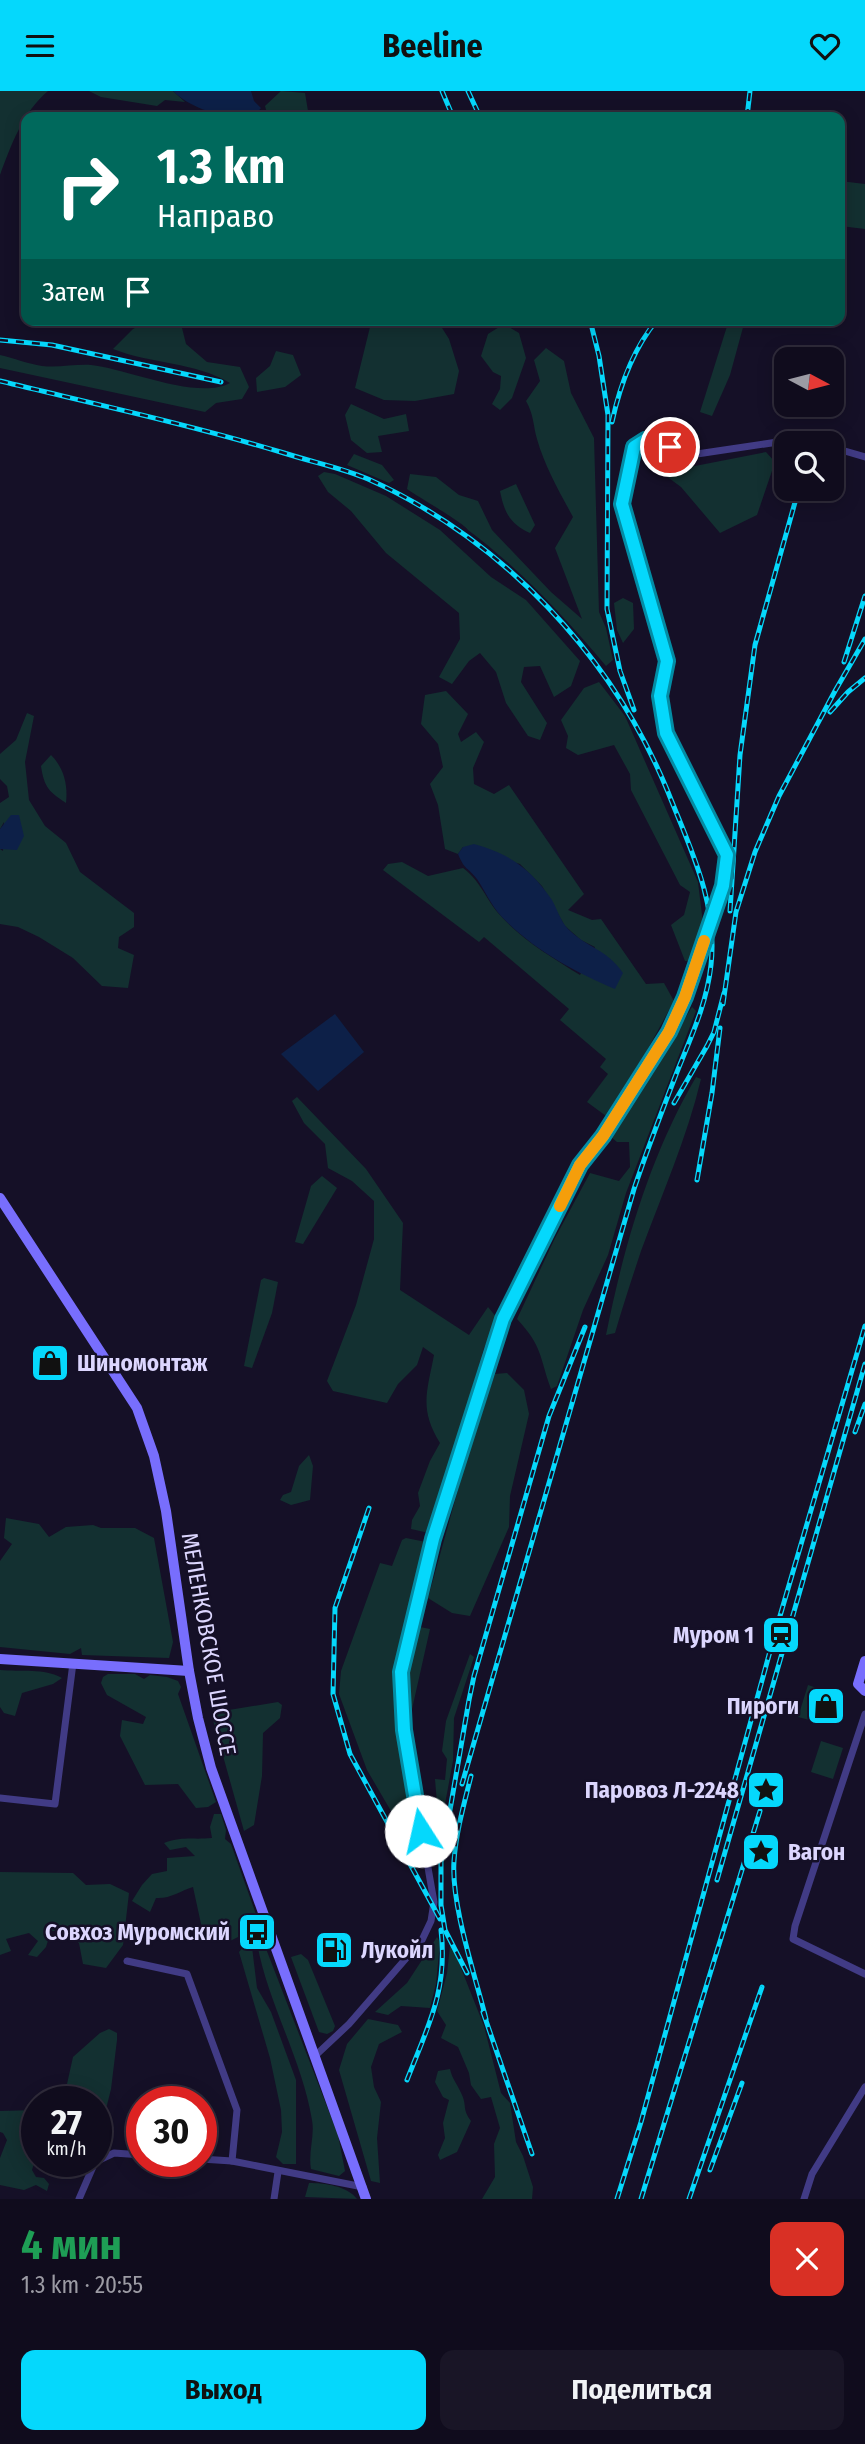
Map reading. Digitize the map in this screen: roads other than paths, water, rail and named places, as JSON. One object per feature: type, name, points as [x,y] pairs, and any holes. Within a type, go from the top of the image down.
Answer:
[{"type":"main road","name":"МЕЛЕНКОВСКОЕ ШОССЕ","points":[[0,1198],[137,1408],[154,1456],[166,1511],[189,1671],[211,1768],[366,2199]]},
{"type":"main road","points":[[0,1659],[189,1671]]},
{"type":"main road","points":[[861,1688],[865,1661]]},
{"type":"street","points":[[316,2055],[349,2024],[422,1940],[431,1921],[434,1902],[404,1730],[401,1672],[433,1539],[503,1319],[580,1165],[603,1136],[669,1032],[685,997],[723,886],[727,855],[666,733],[660,696],[667,661],[622,504],[634,447],[645,440],[696,454],[774,443]]},
{"type":"street","points":[[844,451],[865,457]]},
{"type":"street","points":[[0,1798],[55,1804],[73,1663]]},
{"type":"street","points":[[865,1714],[794,1926],[793,1939],[865,1974]]},
{"type":"street","points":[[127,1961],[187,1974],[237,2109],[232,2161]]},
{"type":"street","points":[[804,2199],[812,2174],[865,2087]]},
{"type":"street","points":[[79,2199],[95,2162],[114,2153],[126,2154]]},
{"type":"street","points":[[217,2160],[363,2187]]},
{"type":"street","points":[[274,2199],[278,2172]]},
{"type":"water","points":[[173,91],[251,91],[254,101],[261,108],[257,112],[214,112],[181,98]]},
{"type":"water","points":[[11,815],[19,815],[24,836],[17,850],[0,849],[0,829]]},
{"type":"water","points":[[474,844],[509,858],[528,871],[552,900],[568,929],[604,954],[623,973],[615,989],[554,959],[526,939],[501,916],[458,854],[463,847]]},
{"type":"water","points":[[335,1014],[364,1052],[318,1091],[281,1054]]},
{"type":"railway","points":[[442,91],[451,112]]},
{"type":"railway","points":[[468,91],[478,112]]},
{"type":"railway","points":[[748,112],[750,91]]},
{"type":"railway","points":[[592,326],[608,415],[607,609],[620,671],[634,710]]},
{"type":"railway","points":[[612,422],[628,368],[653,326]]},
{"type":"railway","points":[[0,340],[52,345],[221,382]]},
{"type":"railway","points":[[0,381],[214,433],[348,472],[417,504],[464,534],[548,607],[584,649],[616,694],[645,742],[668,792],[700,876],[712,942],[706,993],[634,1189],[462,1784]]},
{"type":"railway","points":[[730,911],[740,755],[755,645],[795,501]]},
{"type":"railway","points":[[844,662],[865,596]]},
{"type":"railway","points":[[723,1004],[736,912],[755,852],[779,796],[865,639]]},
{"type":"railway","points":[[830,712],[865,678]]},
{"type":"railway","points":[[674,1103],[714,1032],[724,993]]},
{"type":"railway","points":[[697,1180],[720,1028]]},
{"type":"railway","points":[[617,2199],[641,2122],[775,1633],[865,1326]]},
{"type":"railway","points":[[467,1973],[445,1930],[441,1905],[441,1862],[469,1700],[549,1416],[585,1327]]},
{"type":"railway","points":[[717,1880],[865,1364]]},
{"type":"railway","points":[[855,1432],[865,1404]]},
{"type":"railway","points":[[369,1508],[335,1608],[333,1694],[350,1754],[440,1919]]},
{"type":"railway","points":[[471,1776],[457,1839],[454,1879],[460,1919],[486,2019]]},
{"type":"railway","points":[[641,2199],[760,1811]]},
{"type":"railway","points":[[407,2080],[429,2025],[439,1990],[442,1971],[441,1930]]},
{"type":"railway","points":[[689,2199],[762,1987]]},
{"type":"railway","points":[[483,2012],[532,2154]]},
{"type":"railway","points":[[710,2170],[742,2083]]},
{"type":"place","name":"Шиномонтаж","points":[[50,1363]]},
{"type":"place","name":"Муром 1","points":[[781,1635]]},
{"type":"place","name":"Пироги","points":[[826,1706]]},
{"type":"place","name":"Паровоз Л-2248","points":[[766,1790]]},
{"type":"place","name":"Вагон","points":[[761,1852]]},
{"type":"place","name":"Совхоз Муромский","points":[[257,1932]]},
{"type":"place","name":"Лукойл","points":[[334,1950]]}]
